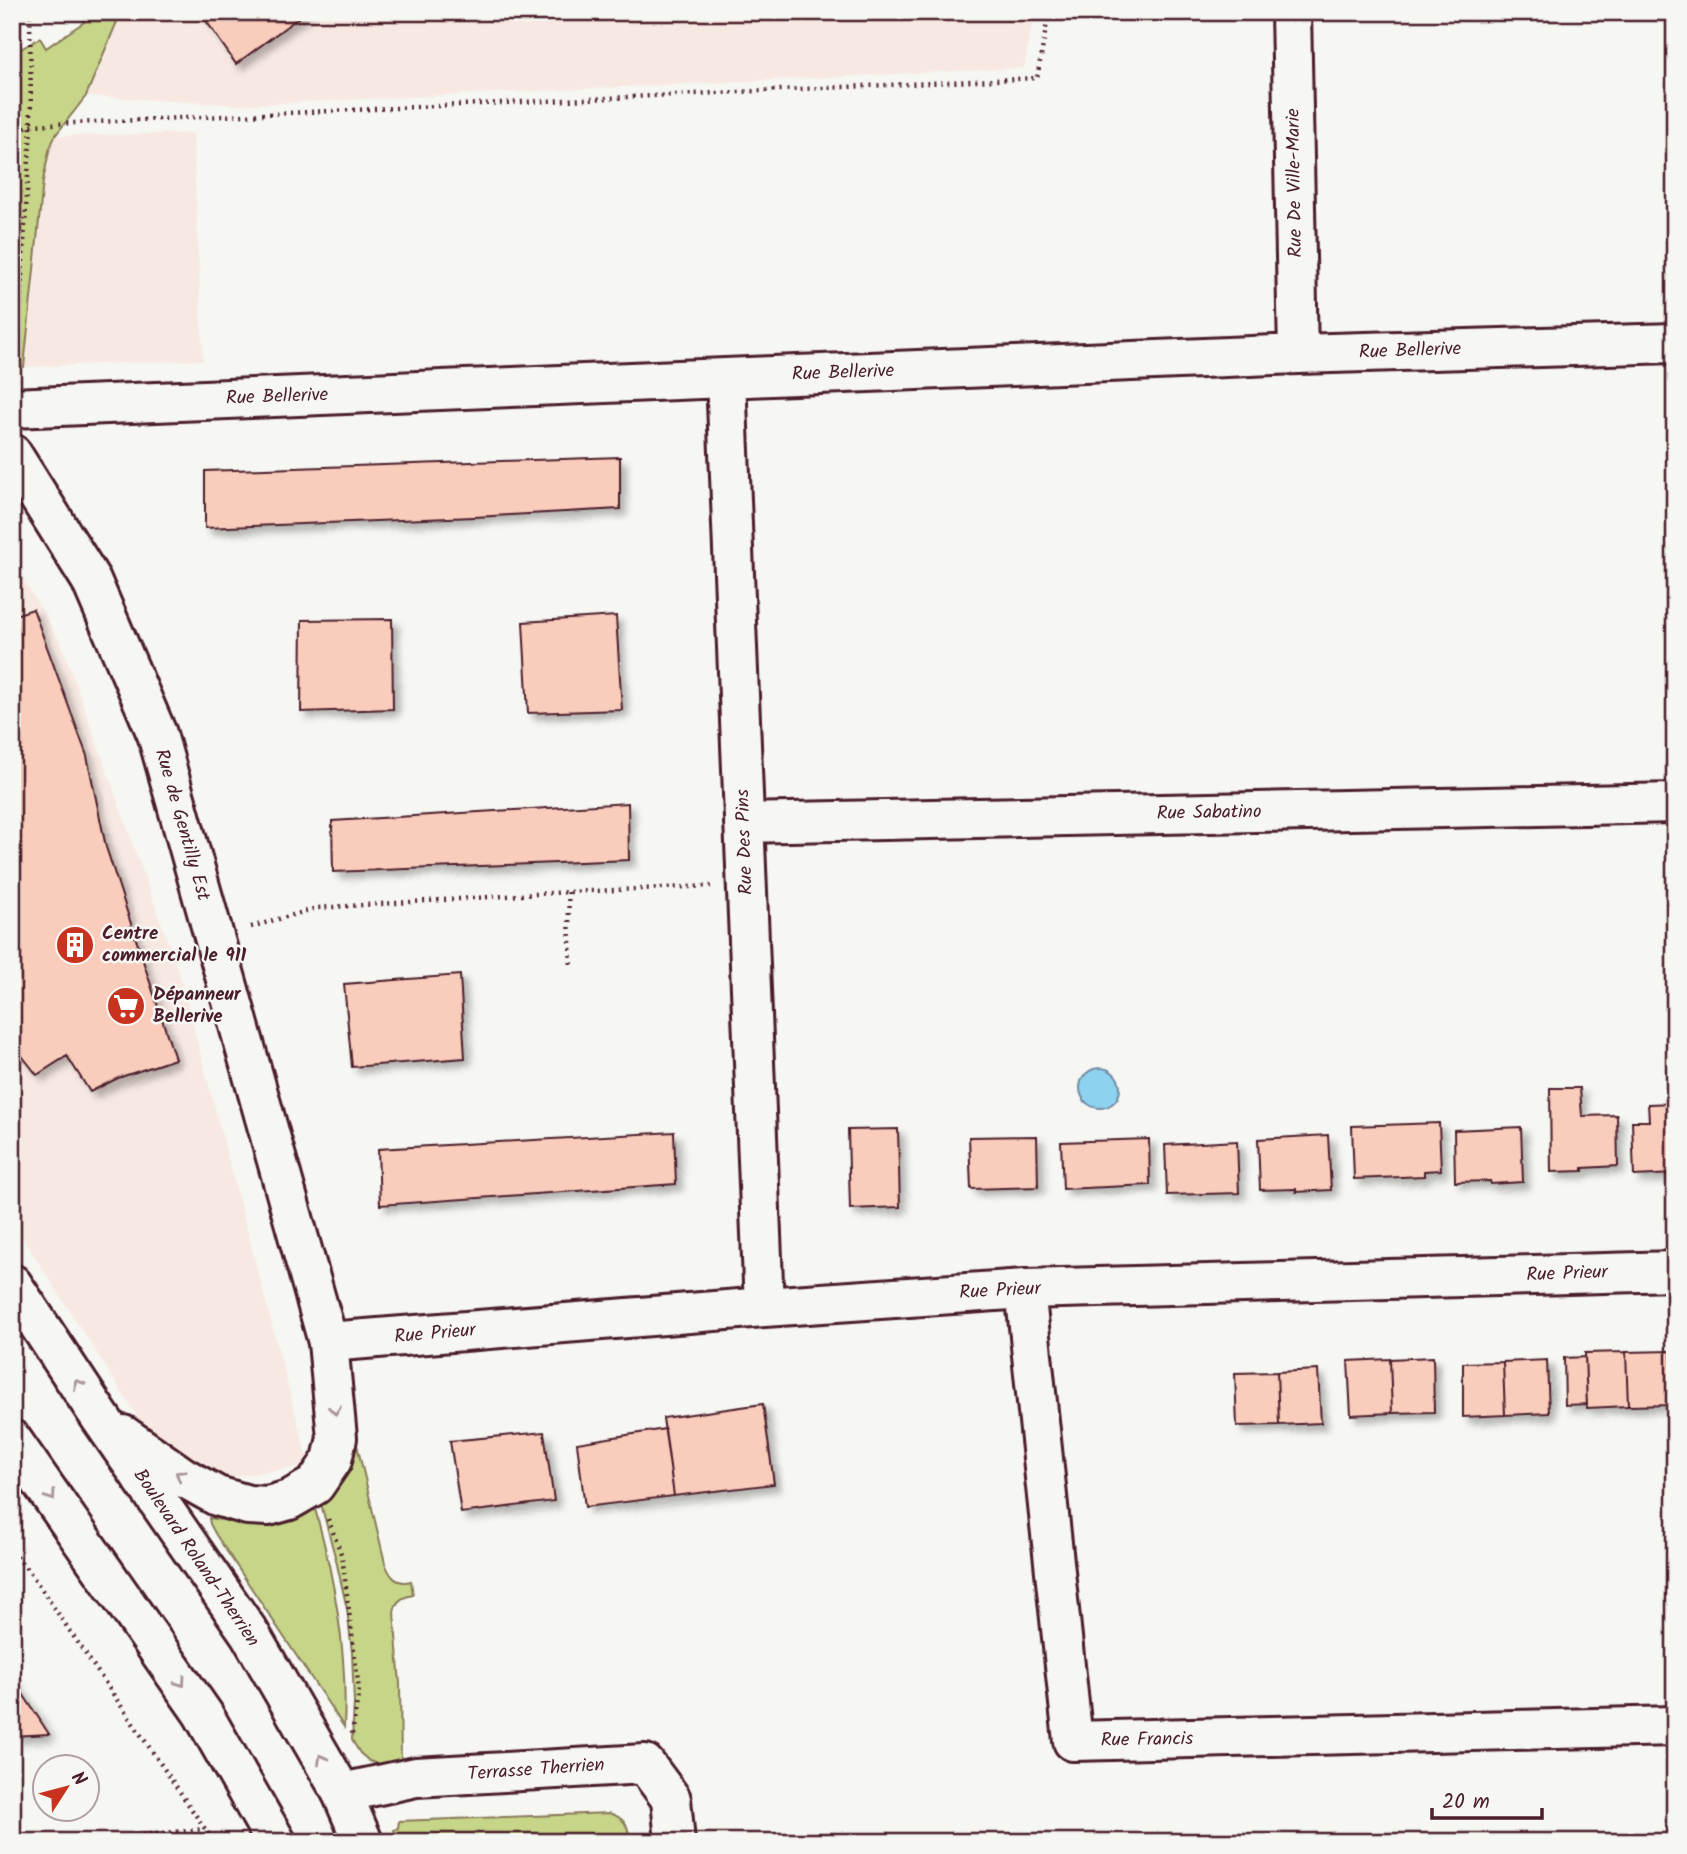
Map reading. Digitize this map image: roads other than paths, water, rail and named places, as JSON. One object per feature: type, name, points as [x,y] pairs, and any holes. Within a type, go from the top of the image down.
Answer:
[{"type":"street","name":"Rue De Ville-Marie","points":[[1291,12],[1298,354]]},
{"type":"street","name":"Rue Bellerive","points":[[12,408],[1298,354],[1675,343]]},
{"type":"street","name":"Rue Des Pins","points":[[726,378],[764,1307]]},
{"type":"street","name":"Rue de Gentilly Est","points":[[12,454],[91,580],[157,734],[327,1342],[337,1438],[332,1460],[315,1485],[289,1500],[268,1506],[248,1505],[217,1496],[154,1458],[100,1417]]},
{"type":"street","name":"Rue Sabatino","points":[[744,824],[1675,803]]},
{"type":"street","name":"Rue Prieur","points":[[327,1342],[1025,1289],[1675,1271]]},
{"type":"street","name":"Boulevard Roland-Therrien","points":[[12,1284],[250,1634],[342,1793],[363,1842]]},
{"type":"street","name":"Rue Francis","points":[[1025,1289],[1073,1741],[1675,1726]]},
{"type":"street","points":[[12,1440],[203,1713],[276,1842]]},
{"type":"street","name":"Terrasse Therrien","points":[[342,1793],[416,1777],[645,1764],[671,1799],[675,1842]]},
{"type":"water","points":[[1100,1068],[1108,1069],[1114,1074],[1119,1080],[1119,1096],[1114,1102],[1108,1107],[1100,1108],[1092,1107],[1086,1102],[1081,1096],[1080,1088],[1081,1080],[1086,1074],[1092,1069]]},
{"type":"place","name":"Centre commercial le 911","points":[[75,945]]},
{"type":"place","name":"Dépanneur Bellerive","points":[[126,1006]]}]
